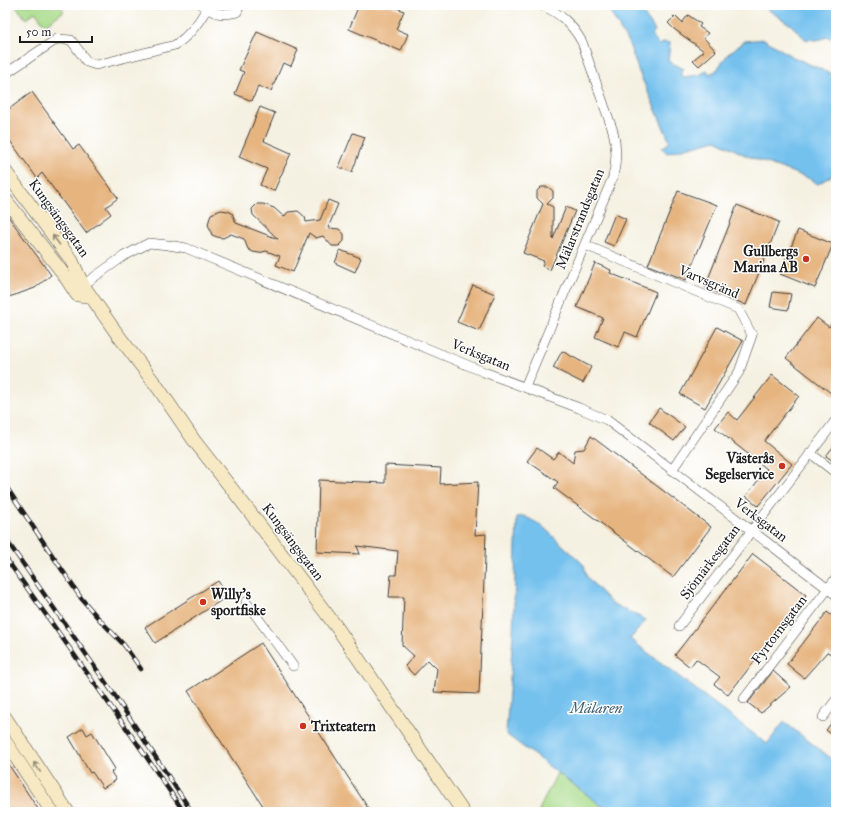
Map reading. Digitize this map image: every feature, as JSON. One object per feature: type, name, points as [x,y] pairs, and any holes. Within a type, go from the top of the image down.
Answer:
[{"type":"main road","name":"Kungsängsgatan","points":[[5,171],[72,261],[87,291],[159,389],[193,439],[249,510],[338,629],[463,812]]},
{"type":"main road","points":[[5,199],[77,295],[87,291]]},
{"type":"main road","points":[[5,718],[9,744],[52,812]]},
{"type":"main road","points":[[9,744],[68,812]]},
{"type":"street","points":[[5,74],[57,39],[71,40],[87,62],[96,65],[174,45],[184,39],[199,22],[204,7],[210,11],[224,15],[237,12],[240,5]]},
{"type":"street","name":"Mälarstrandsgatan","points":[[525,387],[613,177],[617,157],[616,141],[586,54],[577,33],[572,25],[561,15],[541,5]]},
{"type":"street","name":"Verksgatan","points":[[87,291],[124,256],[149,243],[186,248],[484,372],[607,420],[836,595]]},
{"type":"street","name":"Varvsgränd","points":[[585,246],[738,309],[752,335],[739,372],[672,470]]},
{"type":"street","name":"Sjömärkesgatan","points":[[680,626],[836,420]]},
{"type":"street","points":[[810,453],[836,473]]},
{"type":"street","name":"Fyrtornsgatan","points":[[744,699],[836,578]]},
{"type":"street","points":[[246,602],[294,666]]},
{"type":"street","points":[[823,717],[836,700]]},
{"type":"green space","points":[[15,5],[59,5],[64,11],[45,25],[35,12],[26,19]]},
{"type":"green space","points":[[558,771],[612,812],[538,812]]},
{"type":"water","points":[[606,5],[637,5],[655,30],[651,36],[660,45],[664,42],[670,43],[668,61],[684,69],[680,72],[683,77],[700,75],[707,70],[709,74],[716,71],[728,54],[745,41],[764,39],[791,56],[836,76],[836,173],[818,184],[808,178],[745,155],[716,140],[667,153],[662,148],[670,142],[639,72],[629,44]]},
{"type":"water","points":[[761,5],[836,5],[836,41],[828,37],[817,40],[805,39],[791,25]]},
{"type":"water","name":"Mälaren","points":[[524,516],[541,525],[584,565],[587,577],[611,603],[646,620],[630,639],[767,744],[784,722],[836,762],[836,812],[610,812],[506,734],[513,635],[517,517]]},
{"type":"building","points":[[359,5],[390,5],[404,11],[396,29],[408,34],[401,51],[349,29]]},
{"type":"building","points":[[688,15],[701,24],[699,27],[708,33],[704,38],[716,51],[699,66],[693,60],[704,51],[668,23],[675,16],[682,23]]},
{"type":"building","points":[[257,32],[298,50],[291,66],[283,63],[271,91],[258,86],[252,101],[235,94],[244,72],[239,70]]},
{"type":"building","points":[[32,92],[73,149],[79,145],[118,198],[106,207],[111,214],[86,233],[42,173],[37,178],[5,134],[5,112]]},
{"type":"building","points":[[260,107],[275,113],[264,141],[291,153],[274,191],[260,185],[267,169],[239,157]]},
{"type":"building","points":[[353,133],[365,137],[352,172],[339,167]]},
{"type":"building","points":[[541,187],[548,187],[553,191],[553,198],[547,204],[553,207],[553,239],[566,207],[575,211],[550,270],[542,266],[544,261],[523,253],[543,204],[537,198],[537,191]]},
{"type":"building","points":[[678,191],[717,205],[686,280],[648,265]]},
{"type":"building","points":[[328,200],[338,204],[328,228],[339,229],[344,234],[344,241],[339,246],[332,246],[323,236],[316,238],[309,233],[293,272],[276,265],[280,256],[266,251],[259,253],[248,249],[244,239],[231,234],[223,238],[212,235],[208,224],[211,214],[221,210],[228,211],[232,213],[236,223],[278,239],[253,215],[252,209],[257,204],[263,204],[274,208],[284,217],[288,212],[298,211],[305,217],[306,222],[320,220]]},
{"type":"building","points":[[737,205],[779,222],[746,305],[705,287]]},
{"type":"building","points":[[5,212],[51,275],[35,288],[5,297]]},
{"type":"building","points":[[615,214],[626,219],[614,246],[604,242]]},
{"type":"building","name":"Gullbergs Marina AB","points":[[798,230],[833,244],[815,288],[780,274]]},
{"type":"building","points":[[340,250],[361,258],[355,272],[335,263]]},
{"type":"building","points":[[595,263],[611,270],[610,273],[656,292],[637,337],[625,332],[618,347],[595,337],[603,318],[577,307]]},
{"type":"building","points":[[473,285],[495,294],[479,331],[457,322]]},
{"type":"building","points":[[773,292],[791,294],[788,310],[770,307]]},
{"type":"building","points":[[817,318],[829,327],[836,318],[836,397],[786,358]]},
{"type":"building","points":[[717,327],[743,341],[705,408],[680,394]]},
{"type":"building","points":[[562,351],[591,367],[583,383],[553,368]]},
{"type":"building","points":[[772,375],[799,396],[764,441],[792,464],[758,506],[746,496],[767,469],[715,428],[728,412],[737,420]]},
{"type":"building","points":[[659,408],[685,427],[674,441],[649,422]]},
{"type":"building","points":[[591,436],[711,527],[673,577],[554,488],[558,482],[527,461],[537,448],[553,459],[559,452],[573,463],[575,450],[584,449]]},
{"type":"building","points":[[836,443],[836,463],[826,456]]},
{"type":"building","points":[[385,465],[441,468],[440,484],[478,482],[475,535],[486,534],[479,694],[434,692],[437,669],[428,660],[414,675],[405,666],[414,656],[402,645],[404,597],[389,597],[391,575],[396,575],[398,551],[357,546],[360,554],[317,552],[319,480],[385,483]]},
{"type":"building","points":[[753,554],[806,595],[728,695],[714,684],[720,677],[696,659],[690,667],[675,655]]},
{"type":"building","points":[[218,581],[228,596],[155,643],[145,627]]},
{"type":"building","points":[[827,612],[836,619],[836,656],[827,652],[804,678],[787,664]]},
{"type":"building","points":[[261,643],[368,808],[361,812],[267,812],[188,691]]},
{"type":"building","points":[[773,671],[791,687],[761,713],[748,703]]},
{"type":"building","points":[[836,717],[836,738],[826,730]]},
{"type":"building","points":[[83,728],[87,735],[92,732],[115,769],[111,772],[116,780],[103,788],[92,772],[90,773],[69,737]]},
{"type":"building","points":[[5,759],[40,812],[5,812]]},
{"type":"railway","points":[[5,485],[81,598],[124,645],[141,669]]},
{"type":"railway","points":[[5,538],[113,693],[192,812]]},
{"type":"railway","points":[[5,557],[184,812]]},
{"type":"place","name":"Gullbergs Marina AB","points":[[806,259]]},
{"type":"place","name":"Västerås Segelservice","points":[[782,466]]},
{"type":"place","name":"Willy's sportfiske","points":[[203,602]]},
{"type":"place","name":"Trixteatern","points":[[303,726]]}]
